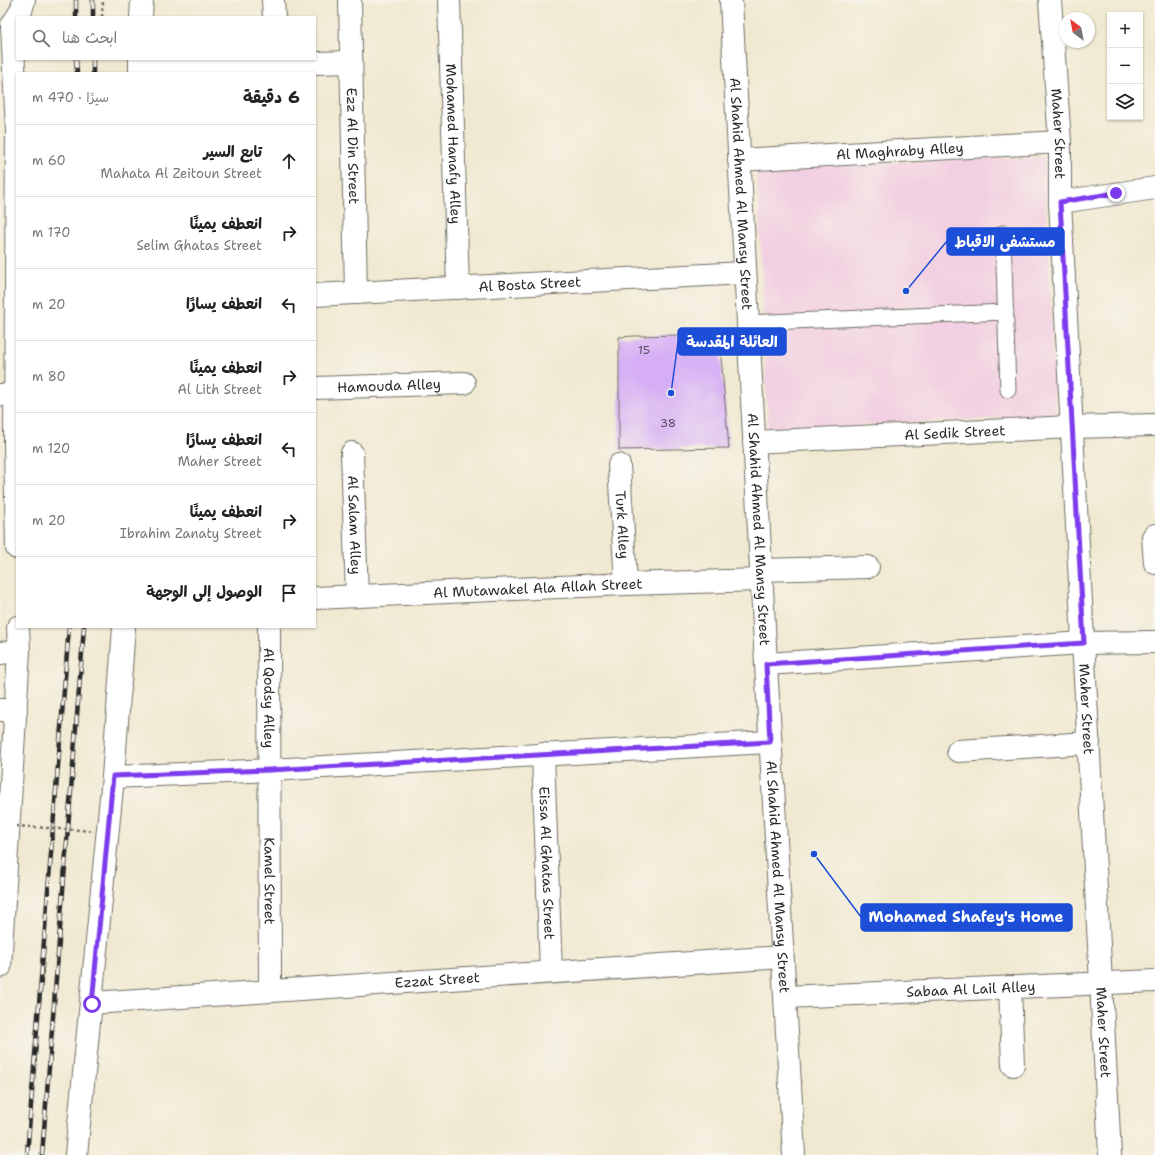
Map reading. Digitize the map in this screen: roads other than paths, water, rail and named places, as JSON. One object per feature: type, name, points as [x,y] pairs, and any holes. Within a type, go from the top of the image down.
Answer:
[{"type":"street","points":[[16,16],[21,11],[24,0]]},
{"type":"street","points":[[141,16],[142,0]]},
{"type":"street","points":[[273,0],[274,16]]},
{"type":"street","name":"Ezz Al Din Street","points":[[350,0],[356,293]]},
{"type":"street","name":"Mohamed Hanafy Alley","points":[[449,0],[458,288]]},
{"type":"street","name":"Al Shahid Ahmed Al Mansy Street","points":[[731,0],[770,742],[794,1155]]},
{"type":"street","name":"Maher Street","points":[[1050,0],[1060,142],[1060,202],[1110,1155]]},
{"type":"street","points":[[16,16],[6,27],[16,122]]},
{"type":"street","points":[[140,67],[276,62],[351,62]]},
{"type":"street","name":"Al Maghraby Alley","points":[[739,160],[1060,142]]},
{"type":"street","points":[[16,160],[8,395],[15,443],[16,496]]},
{"type":"street","points":[[1060,202],[1155,188]]},
{"type":"street","name":"Al Bosta Street","points":[[316,295],[745,274]]},
{"type":"street","name":"Hamouda Alley","points":[[316,388],[464,383]]},
{"type":"street","name":"Al Sedik Street","points":[[754,442],[1072,427],[1155,425]]},
{"type":"street","name":"Al Salam Alley","points":[[352,453],[357,596]]},
{"type":"street","name":"Turk Alley","points":[[619,465],[626,584]]},
{"type":"street","points":[[1155,535],[1153,537],[1155,563]]},
{"type":"street","name":"Al Mutawakel Ala Allah Street","points":[[316,598],[626,584],[868,567]]},
{"type":"street","points":[[0,967],[9,652],[18,628]]},
{"type":"street","points":[[76,1155],[92,1004],[113,776],[124,628]]},
{"type":"street","name":"Al Qodsy Alley","points":[[269,628],[270,770]]},
{"type":"street","points":[[766,664],[1084,643],[1155,642]]},
{"type":"street","points":[[113,776],[270,770],[770,742]]},
{"type":"street","points":[[958,751],[1089,743]]},
{"type":"street","name":"Eissa Al Ghatas Street","points":[[543,754],[551,972]]},
{"type":"street","name":"Kamel Street","points":[[270,770],[270,992]]},
{"type":"street","name":"Ezzat Street","points":[[92,1004],[782,957]]},
{"type":"street","name":"Sabaa Al Lail Alley","points":[[786,997],[1155,981]]},
{"type":"street","points":[[1010,988],[1013,1065]]},
{"type":"lane","points":[[1003,233],[1008,390]]},
{"type":"lane","points":[[748,323],[1006,312]]},
{"type":"railway","points":[[76,0],[76,16]]},
{"type":"railway","points":[[93,0],[93,16]]},
{"type":"railway","points":[[76,60],[77,72]]},
{"type":"railway","points":[[93,60],[93,72]]},
{"type":"railway","points":[[27,1155],[69,628]]},
{"type":"railway","points":[[42,1155],[84,628]]},
{"type":"place","name":"مستشفى الاقباط","points":[[906,291]]},
{"type":"place","name":"العائلة المقدسة","points":[[671,393]]},
{"type":"place","name":"Mohamed Shafey's Home","points":[[814,854]]}]
